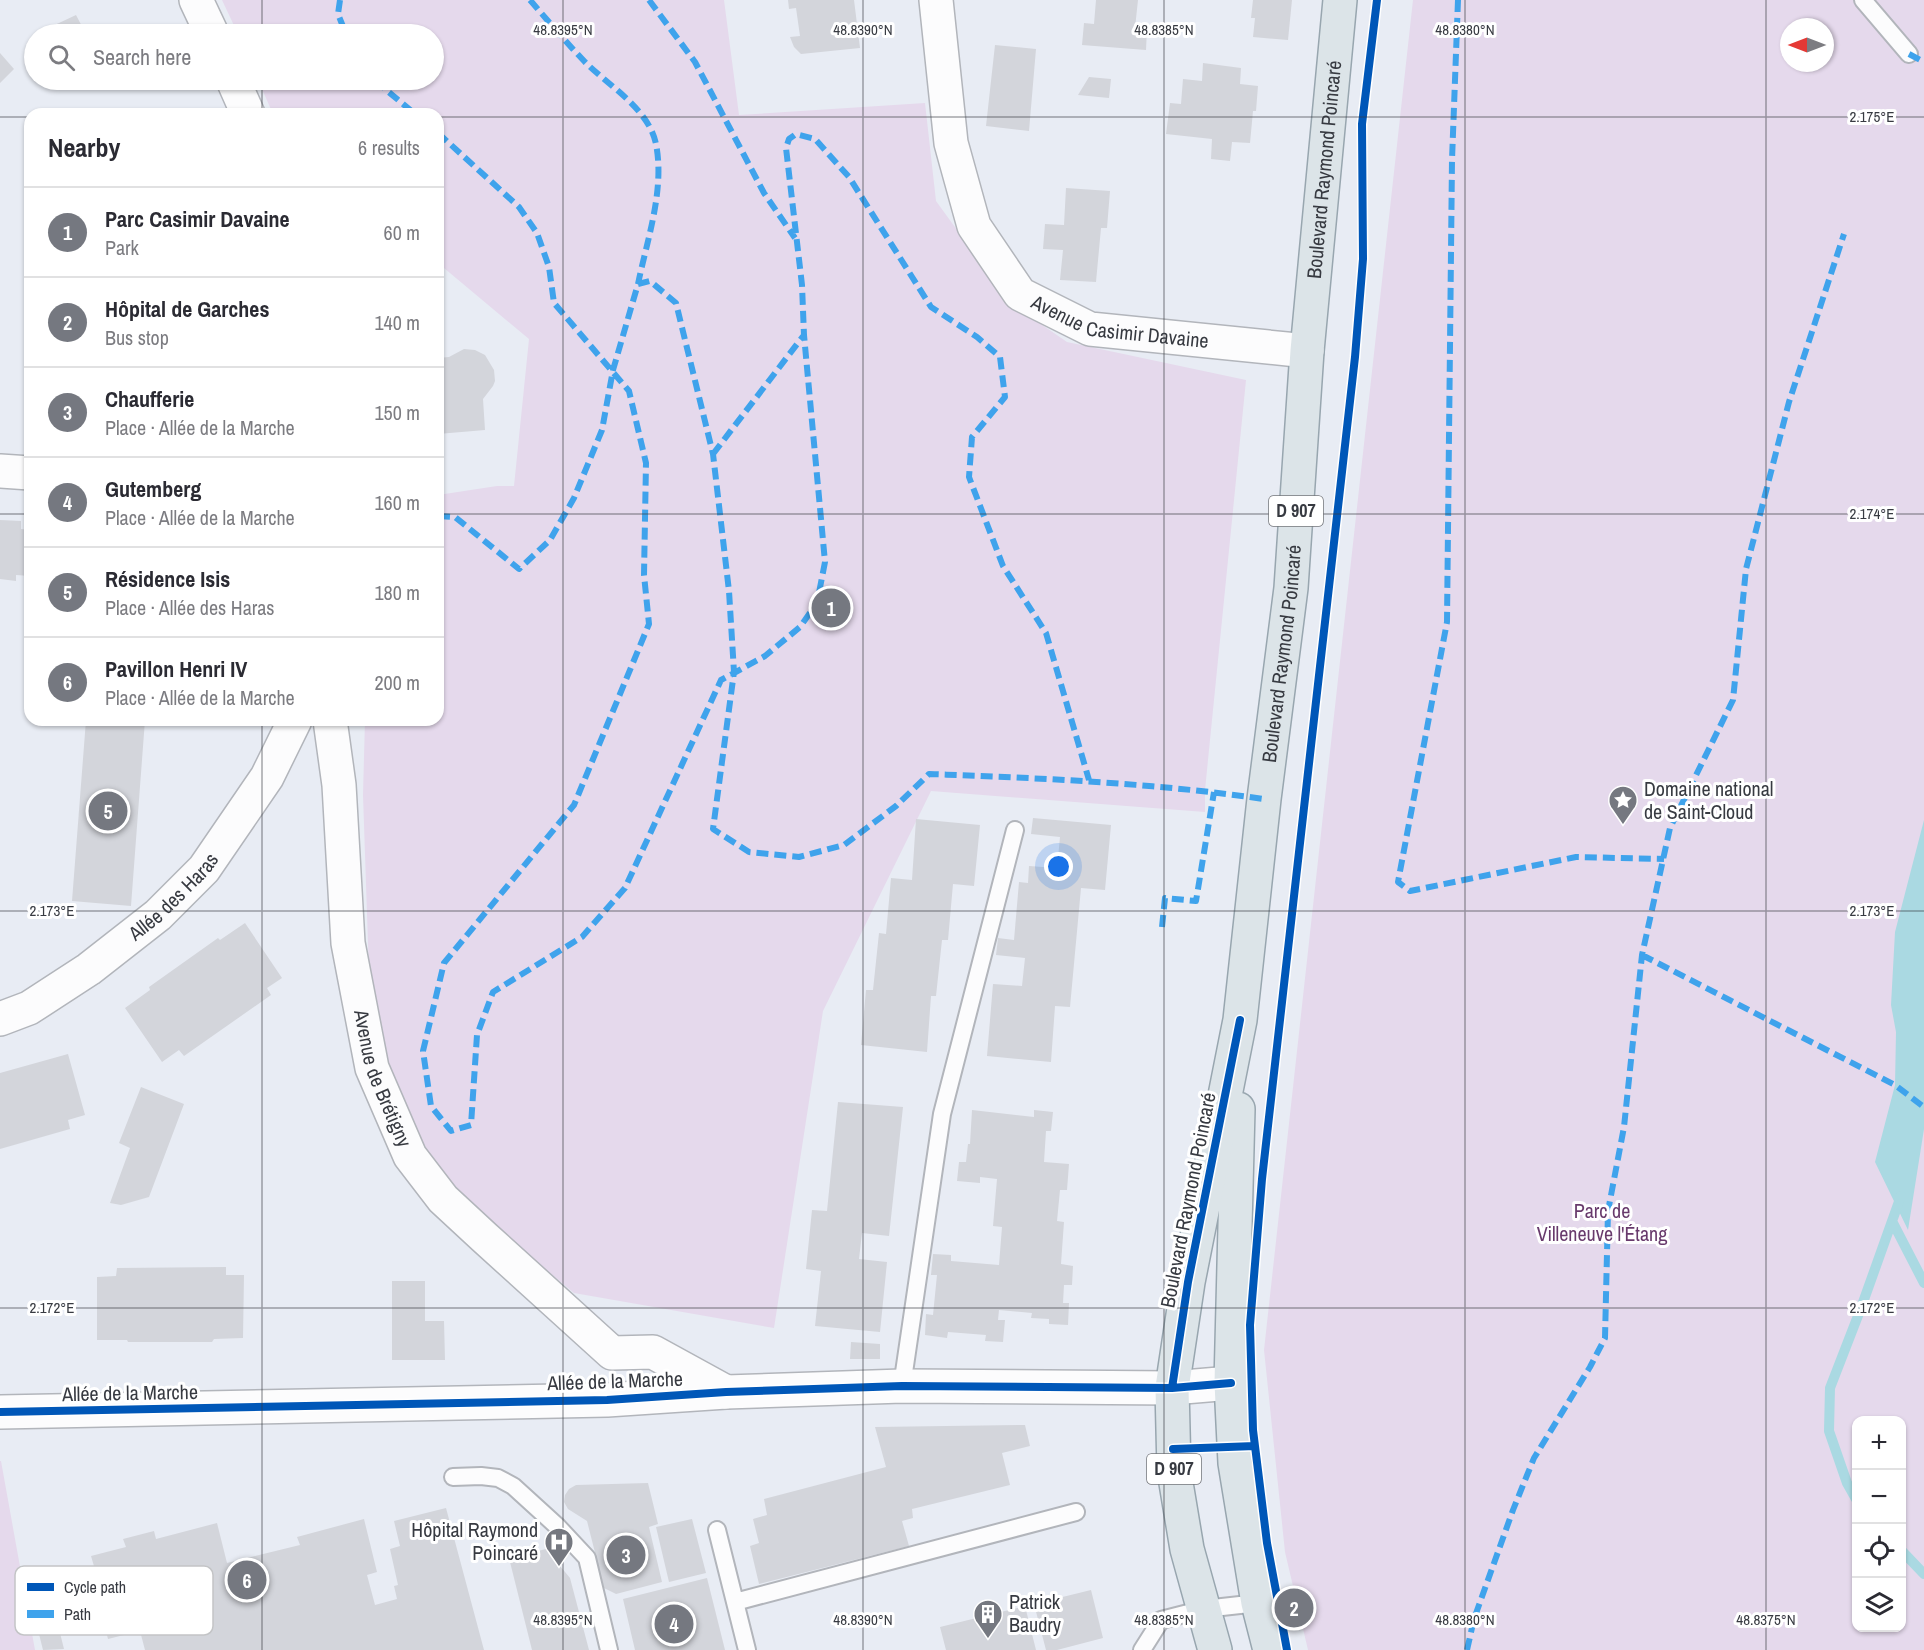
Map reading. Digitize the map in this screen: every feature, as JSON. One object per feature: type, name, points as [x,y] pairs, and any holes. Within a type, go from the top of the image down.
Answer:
[{"type":"main road","name":"Boulevard Raymond Poincaré","points":[[1215,1650],[1187,1549],[1174,1471],[1172,1388],[1188,1282],[1239,1020],[1291,588],[1307,351],[1340,0]]},
{"type":"main road","name":"Boulevard Raymond Poincaré","points":[[1239,1020],[1231,1383],[1235,1463],[1258,1603],[1270,1650]]},
{"type":"street","points":[[196,0],[207,24]]},
{"type":"street","name":"Avenue Casimir Davaine","points":[[936,0],[951,143],[974,226],[1020,294],[1090,329],[1307,351]]},
{"type":"street","points":[[237,90],[245,108]]},
{"type":"street","points":[[0,471],[24,473]]},
{"type":"street","name":"Allée des Haras","points":[[0,1019],[29,1008],[89,969],[158,915],[204,869],[267,777],[293,726]]},
{"type":"street","name":"Avenue de Brétigny","points":[[331,726],[339,786],[348,943],[372,1068],[410,1156],[452,1206],[612,1353]]},
{"type":"street","points":[[607,1400],[612,1353],[653,1352],[726,1392]]},
{"type":"street","name":"Allée de la Marche","points":[[0,1412],[607,1400],[726,1392],[902,1386],[1172,1388],[1231,1383]]},
{"type":"lane","points":[[1863,0],[1909,54]]},
{"type":"lane","points":[[902,1386],[942,1114],[1015,830]]},
{"type":"lane","points":[[453,1477],[498,1478],[513,1486],[566,1535],[587,1558],[609,1650]]},
{"type":"lane","points":[[735,1602],[1076,1512]]},
{"type":"lane","points":[[717,1530],[747,1650]]},
{"type":"lane","points":[[1142,1650],[1161,1620],[1204,1609],[1258,1603]]},
{"type":"lane","points":[[1154,1650],[1161,1620]]},
{"type":"green space","points":[[222,0],[724,0],[739,115],[925,103],[936,201],[1010,303],[1067,342],[1246,380],[1205,790],[1205,812],[931,791],[823,1011],[774,1328],[574,1293],[452,1191],[404,1129],[371,1032],[363,795],[365,726],[444,726],[444,494],[497,486],[514,486],[529,339],[444,268],[444,108],[270,108],[262,90],[444,90],[444,24],[233,24]]},
{"type":"green space","name":"Domaine national de Saint-Cloud","points":[[1413,0],[1924,0],[1924,1650],[1308,1650],[1285,1552],[1264,1350]]},
{"type":"green space","points":[[1,1461],[20,1566],[15,1566],[15,1635],[32,1635],[35,1650],[0,1650]]},
{"type":"water","points":[[1924,820],[1924,1129],[1908,1230],[1875,1162],[1895,1085],[1896,1032],[1891,1005],[1895,932]]},
{"type":"building","points":[[788,0],[854,0],[860,48],[801,54],[794,47],[790,37],[800,36],[796,8],[789,9]]},
{"type":"building","points":[[1096,0],[1138,0],[1135,28],[1147,29],[1146,50],[1082,45],[1084,23],[1094,24]]},
{"type":"building","points":[[1253,0],[1292,0],[1288,40],[1253,37],[1255,18],[1251,18]]},
{"type":"building","points":[[76,15],[81,24],[57,24]]},
{"type":"building","points":[[995,45],[1036,49],[1029,131],[986,126]]},
{"type":"building","points":[[0,53],[14,69],[0,83]]},
{"type":"building","points":[[1203,63],[1241,68],[1240,84],[1258,86],[1250,143],[1232,142],[1230,161],[1211,159],[1212,139],[1166,134],[1170,103],[1181,104],[1183,79],[1202,81]]},
{"type":"building","points":[[1089,77],[1111,79],[1109,98],[1078,95]]},
{"type":"building","points":[[1066,188],[1110,191],[1107,228],[1101,228],[1096,282],[1060,280],[1063,250],[1043,249],[1045,224],[1064,225]]},
{"type":"building","points":[[464,349],[475,350],[485,355],[494,370],[495,381],[483,399],[485,430],[444,433],[444,357]]},
{"type":"building","points":[[0,520],[21,521],[21,529],[24,529],[24,576],[16,575],[16,581],[0,579]]},
{"type":"building","points":[[86,726],[145,726],[131,906],[72,901]]},
{"type":"building","points":[[1033,818],[1111,825],[1105,890],[1081,888],[1070,1007],[1055,1006],[1051,1062],[987,1056],[993,984],[1022,986],[1025,958],[996,955],[998,938],[1014,940],[1019,882],[1028,883],[1029,866],[1057,868],[1060,837],[1031,834]]},
{"type":"building","points":[[916,819],[980,825],[974,886],[953,884],[948,940],[942,940],[936,996],[931,996],[927,1052],[861,1045],[866,990],[873,990],[879,933],[886,934],[891,878],[912,880]]},
{"type":"building","points":[[245,923],[282,978],[267,988],[271,995],[184,1056],[179,1050],[162,1062],[125,1008],[150,990],[149,987],[218,938],[220,940]]},
{"type":"building","points":[[68,1054],[85,1115],[68,1120],[70,1129],[0,1149],[0,1073]]},
{"type":"building","points":[[141,1087],[184,1104],[149,1197],[121,1205],[110,1203],[130,1148],[119,1143]]},
{"type":"building","points":[[838,1102],[903,1107],[889,1236],[862,1233],[859,1259],[887,1262],[880,1332],[815,1326],[821,1271],[806,1269],[812,1210],[827,1211]]},
{"type":"building","points":[[972,1110],[1034,1117],[1034,1110],[1053,1112],[1051,1131],[1046,1131],[1044,1162],[1069,1164],[1067,1190],[1060,1190],[1057,1221],[1064,1222],[1061,1264],[1073,1266],[1072,1285],[1064,1285],[1063,1303],[1069,1303],[1068,1325],[1049,1324],[1049,1319],[1031,1318],[1032,1313],[999,1310],[998,1320],[1005,1320],[1003,1342],[985,1341],[986,1335],[948,1332],[947,1338],[925,1335],[926,1314],[933,1315],[937,1275],[931,1275],[933,1254],[951,1255],[951,1261],[999,1265],[1002,1227],[993,1226],[997,1179],[980,1177],[980,1183],[957,1181],[959,1162],[966,1162],[968,1144],[970,1144]]},
{"type":"building","points":[[226,1267],[226,1275],[244,1275],[243,1338],[214,1339],[212,1342],[97,1340],[97,1277],[116,1276],[117,1268]]},
{"type":"building","points":[[392,1281],[425,1281],[425,1321],[444,1321],[445,1360],[392,1360]]},
{"type":"building","points":[[851,1342],[880,1344],[880,1359],[850,1359]]},
{"type":"building","points":[[1025,1425],[1030,1446],[1002,1453],[1010,1485],[912,1509],[913,1518],[902,1521],[909,1546],[759,1584],[750,1546],[759,1543],[753,1519],[767,1515],[764,1499],[886,1467],[875,1427]]},
{"type":"building","points":[[648,1483],[658,1524],[649,1527],[662,1582],[616,1594],[604,1588],[587,1521],[568,1509],[564,1502],[565,1495],[576,1485]]},
{"type":"building","points":[[446,1508],[484,1650],[145,1650],[141,1635],[213,1635],[213,1566],[94,1566],[91,1556],[126,1547],[123,1539],[154,1531],[156,1539],[217,1523],[227,1563],[300,1545],[297,1537],[364,1519],[377,1572],[367,1575],[375,1605],[397,1599],[394,1586],[398,1585],[390,1549],[400,1546],[394,1521]]},
{"type":"building","points":[[692,1519],[706,1573],[669,1582],[656,1527]]},
{"type":"building","points":[[546,1549],[570,1578],[589,1650],[532,1650],[509,1558]]},
{"type":"building","points":[[707,1578],[725,1650],[635,1650],[623,1599]]},
{"type":"building","points":[[1091,1590],[1103,1638],[1057,1650],[1046,1650],[1034,1604]]},
{"type":"building","name":"Patrick Baudry","points":[[1025,1606],[1036,1650],[946,1650],[940,1627]]},
{"type":"building","points":[[39,1635],[60,1635],[64,1649],[43,1650]]},
{"type":"building","points":[[107,1635],[124,1635],[108,1639]]},
{"type":"waterway","points":[[1852,1492],[1829,1431],[1830,1388],[1901,1196]]},
{"type":"waterway","points":[[1892,1221],[1924,1283]]},
{"type":"waterway","points":[[1906,1555],[1924,1574]]},
{"type":"marked path","points":[[340,0],[338,14],[342,24]]},
{"type":"marked path","points":[[530,0],[585,62],[637,109],[652,131],[658,161],[657,197],[638,284]]},
{"type":"marked path","points":[[649,0],[695,62],[764,193],[795,238]]},
{"type":"marked path","points":[[1458,0],[1452,160],[1447,622],[1398,882],[1410,891],[1576,857],[1664,859]]},
{"type":"marked path","points":[[1909,54],[1924,62]]},
{"type":"marked path","points":[[386,90],[408,108]]},
{"type":"marked path","points":[[713,454],[804,335],[802,285],[786,148],[789,139],[796,134],[815,139],[849,177],[931,307],[977,337],[1000,357],[1005,397],[972,437],[969,477],[1003,566],[1046,633],[1089,780]]},
{"type":"marked path","points":[[444,138],[519,207],[537,233],[549,267],[554,303],[629,391],[646,463],[644,575],[649,624],[574,805],[444,963],[423,1051],[431,1106],[451,1131],[471,1125],[477,1035],[493,992],[582,937],[625,888],[721,680],[765,656],[800,627],[817,603],[825,562],[804,335]]},
{"type":"marked path","points":[[1467,1650],[1474,1619],[1534,1458],[1590,1367],[1605,1338],[1608,1211],[1624,1127],[1642,955],[1670,828],[1733,700],[1746,569],[1789,402],[1844,234]]},
{"type":"marked path","points":[[444,516],[455,517],[519,569],[550,540],[574,498],[602,430],[613,370],[638,284],[650,281],[676,303],[713,454],[729,591],[734,672],[713,829],[749,852],[799,857],[844,845],[896,806],[929,774],[1139,785],[1264,799]]},
{"type":"marked path","points":[[1162,927],[1165,898],[1196,901],[1214,792]]},
{"type":"marked path","points":[[1642,955],[1895,1085],[1924,1107]]},
{"type":"cycle path","points":[[1287,1650],[1267,1543],[1253,1430],[1250,1325],[1262,1179],[1355,357],[1363,259],[1362,124],[1377,0]]},
{"type":"cycle path","points":[[1172,1388],[1188,1282],[1240,1020]]},
{"type":"cycle path","points":[[0,1412],[607,1400],[726,1392],[902,1386],[1172,1388],[1231,1383]]},
{"type":"cycle path","points":[[1173,1449],[1255,1446]]},
{"type":"place","name":"Parc Casimir Davaine","points":[[831,608]]},
{"type":"place","name":"Résidence Isis","points":[[108,811]]},
{"type":"place","name":"Domaine national de Saint-Cloud","points":[[1623,826]]},
{"type":"place","name":"Chaufferie","points":[[626,1555]]},
{"type":"place","name":"Hôpital Raymond Poincaré","points":[[559,1568]]},
{"type":"place","name":"Pavillon Henri IV","points":[[247,1580]]},
{"type":"place","name":"Hôpital de Garches","points":[[1294,1608]]},
{"type":"place","name":"Gutemberg","points":[[674,1624]]},
{"type":"place","name":"Patrick Baudry","points":[[988,1640]]},
{"type":"park label","name":"Parc de Villeneuve l'Étang","points":[[1602,1222]]}]
